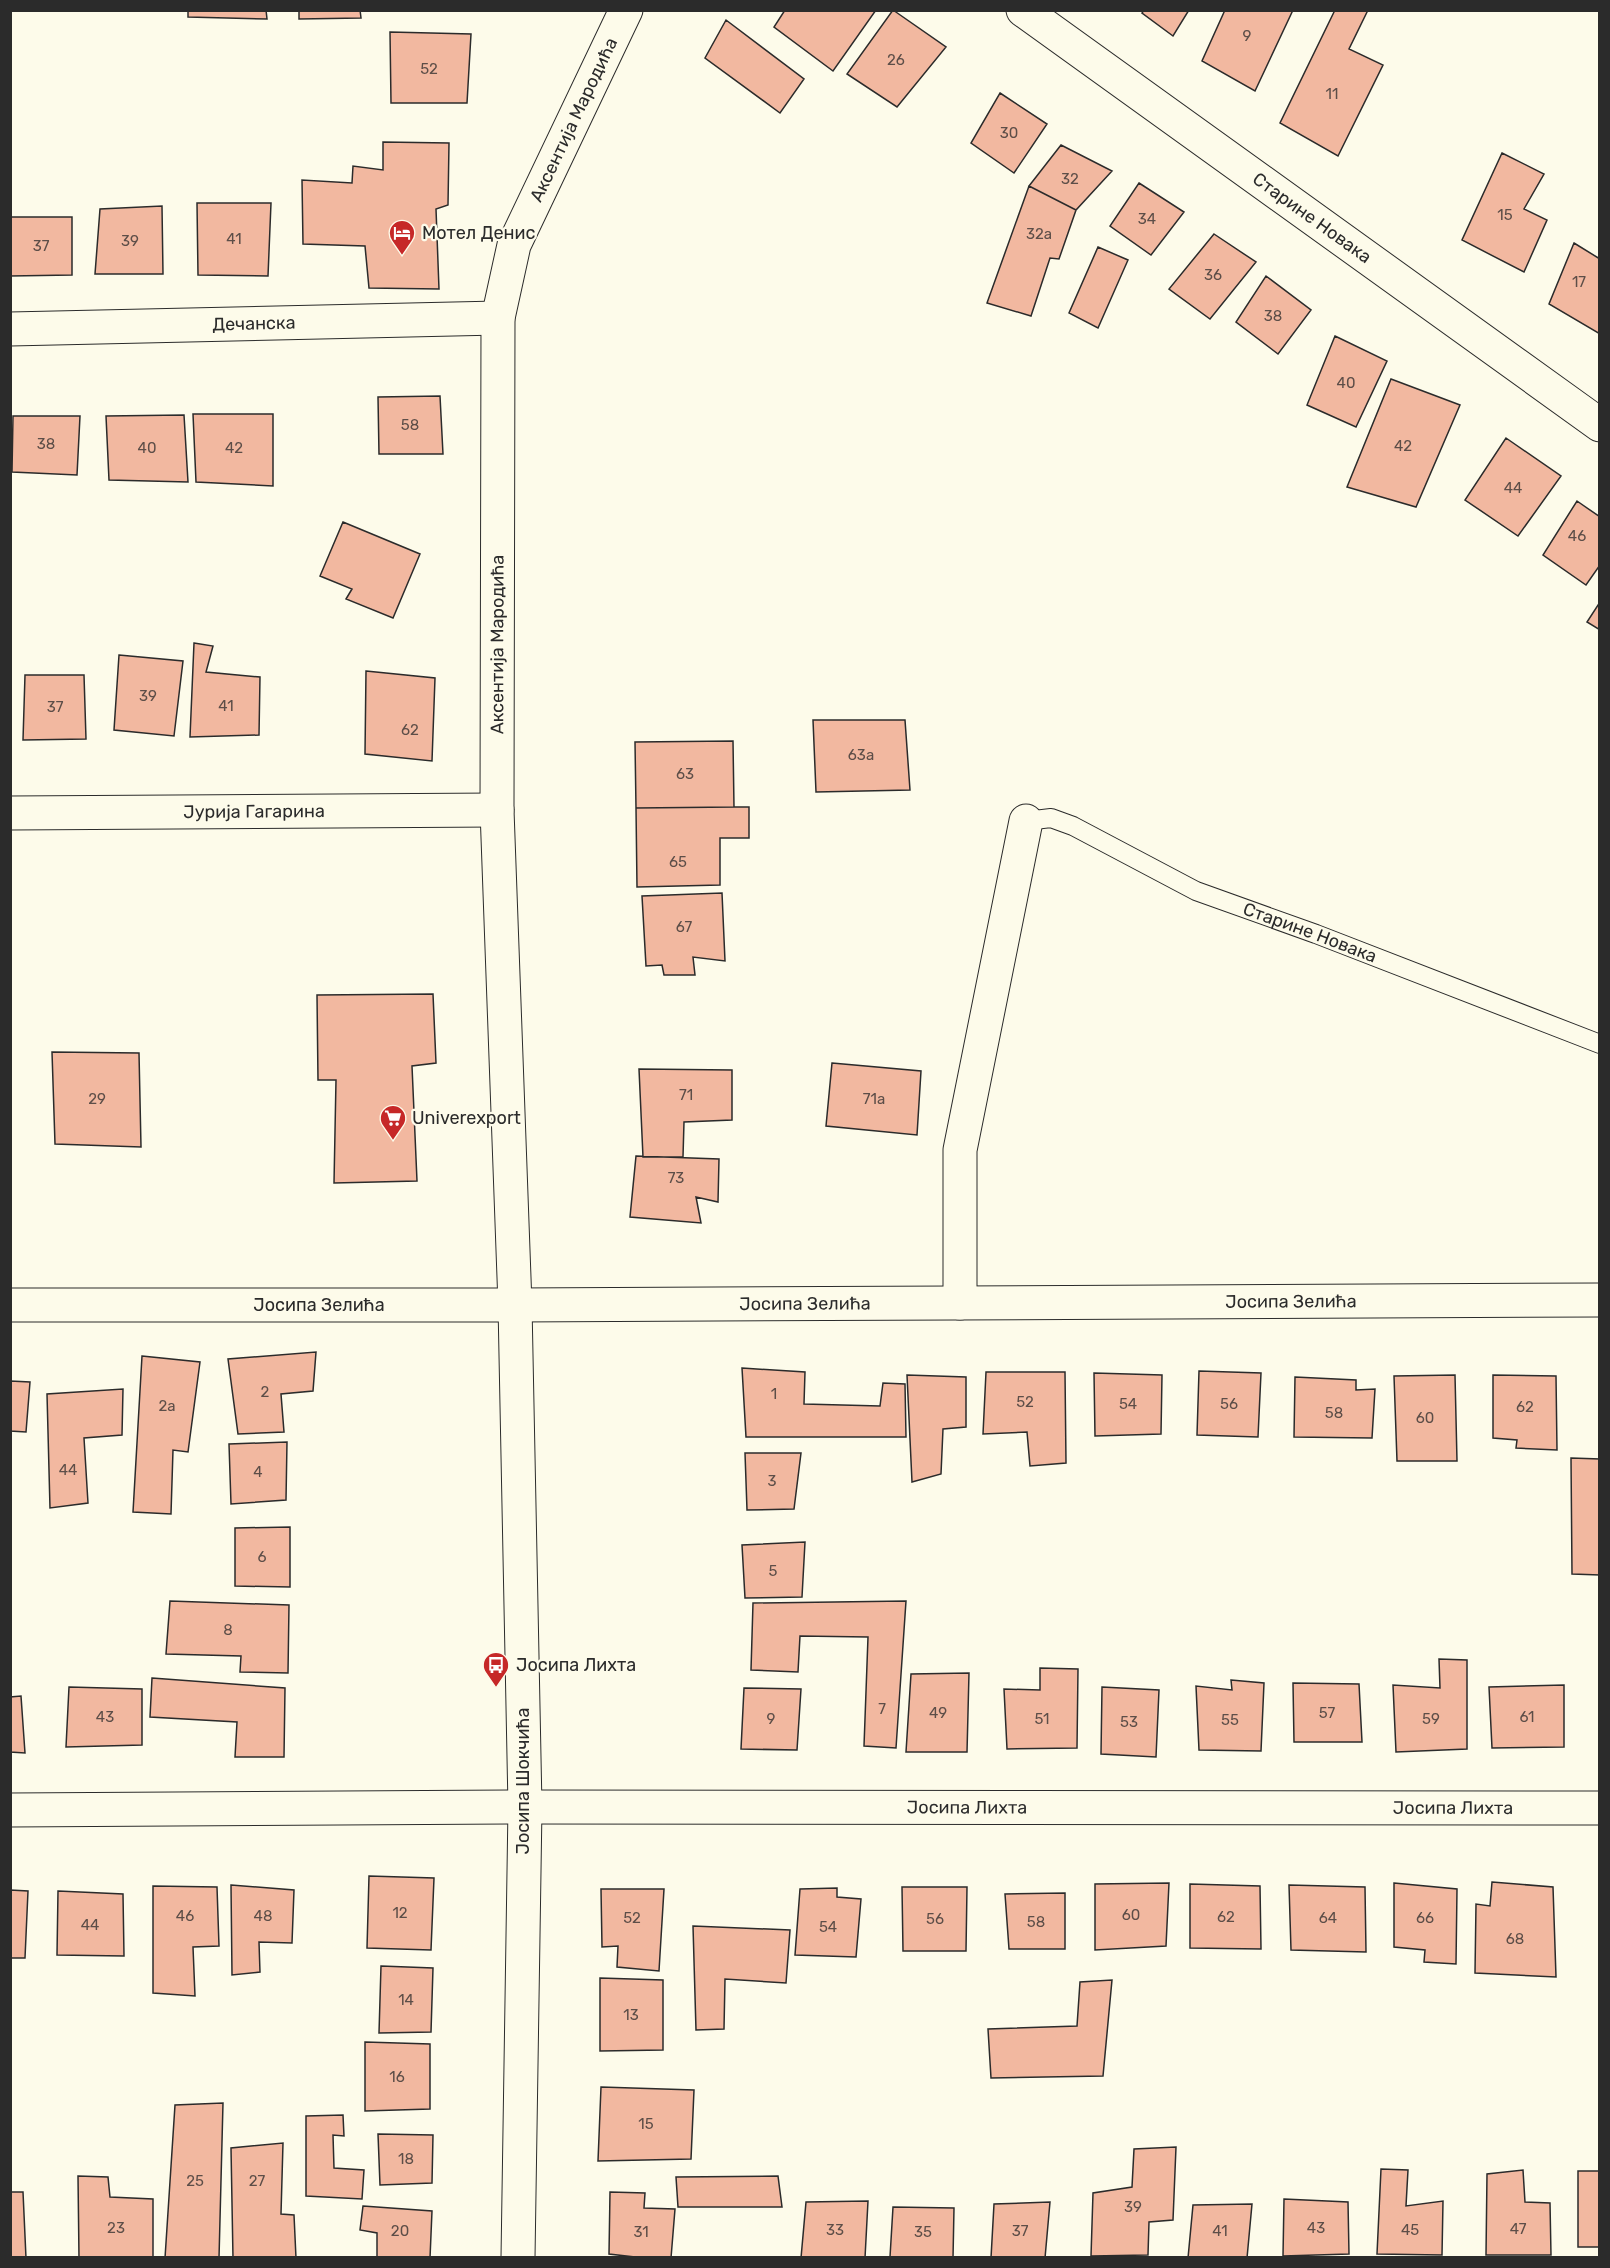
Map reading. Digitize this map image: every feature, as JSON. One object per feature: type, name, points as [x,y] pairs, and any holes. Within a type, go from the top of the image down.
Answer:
[{"type":"street","name":"Аксентија Мародића","points":[[515,1305],[497,810],[498,318],[514,245],[626,10]]},
{"type":"street","name":"Старине Новака","points":[[1041,16],[1599,425]]},
{"type":"street","name":"Дечанска","points":[[10,329],[498,318]]},
{"type":"street","name":"Јурија Гагарина","points":[[10,813],[497,810]]},
{"type":"street","points":[[960,1303],[960,1150],[1026,821]]},
{"type":"street","name":"Јосипа Зелића","points":[[10,1305],[1599,1300]]},
{"type":"street","name":"Јосипа Шокчића","points":[[515,1305],[525,1807],[518,2258]]},
{"type":"street","name":"Јосипа Лихта","points":[[10,1810],[525,1807],[1599,1808]]},
{"type":"lane","name":"Старине Новака","points":[[1026,821],[1051,818],[1073,826],[1196,891],[1316,933],[1599,1044]]},
{"type":"building","points":[[188,10],[266,10],[267,19],[188,17]]},
{"type":"building","points":[[299,10],[360,10],[361,18],[299,19]]},
{"type":"building","points":[[785,10],[876,10],[833,71],[774,27]]},
{"type":"building","points":[[893,10],[946,47],[897,107],[847,74]]},
{"type":"building","points":[[1144,10],[1189,10],[1173,36],[1142,13]]},
{"type":"building","points":[[1225,10],[1293,10],[1255,91],[1202,61]]},
{"type":"building","points":[[1335,10],[1368,10],[1349,49],[1383,65],[1338,156],[1280,123]]},
{"type":"building","points":[[726,20],[804,79],[780,113],[705,58]]},
{"type":"building","points":[[390,32],[471,34],[467,103],[391,103]]},
{"type":"building","points":[[1000,93],[1047,124],[1014,173],[971,143]]},
{"type":"building","points":[[383,142],[449,143],[448,205],[436,209],[439,289],[369,288],[365,246],[303,244],[302,180],[352,183],[353,166],[383,170]]},
{"type":"building","points":[[1061,145],[1112,171],[1076,210],[1029,186]]},
{"type":"building","points":[[1502,153],[1544,174],[1524,209],[1547,220],[1524,272],[1462,240]]},
{"type":"building","points":[[1139,183],[1184,212],[1151,255],[1110,226]]},
{"type":"building","points":[[1029,186],[1076,210],[1059,259],[1050,258],[1031,316],[987,303]]},
{"type":"building","points":[[197,203],[271,203],[268,276],[198,275]]},
{"type":"building","points":[[162,206],[163,274],[95,274],[100,209]]},
{"type":"building","points":[[10,217],[72,217],[72,275],[10,276]]},
{"type":"building","points":[[1214,234],[1256,262],[1210,319],[1169,289]]},
{"type":"building","points":[[1574,243],[1600,259],[1600,334],[1549,304]]},
{"type":"building","points":[[1098,247],[1128,260],[1098,328],[1069,313]]},
{"type":"building","points":[[1266,276],[1311,310],[1278,354],[1236,322]]},
{"type":"building","points":[[1335,336],[1387,361],[1356,427],[1307,405]]},
{"type":"building","points":[[1391,379],[1460,405],[1416,507],[1347,487]]},
{"type":"building","points":[[440,396],[443,454],[379,454],[378,397]]},
{"type":"building","points":[[193,414],[273,414],[273,486],[196,482]]},
{"type":"building","points":[[184,415],[188,482],[109,480],[106,416]]},
{"type":"building","points":[[13,416],[80,416],[77,475],[12,472]]},
{"type":"building","points":[[1506,438],[1561,476],[1518,536],[1465,500]]},
{"type":"building","points":[[1577,501],[1600,517],[1600,565],[1586,585],[1543,555]]},
{"type":"building","points":[[343,522],[420,554],[393,618],[346,599],[352,589],[320,576]]},
{"type":"building","points":[[1600,602],[1600,630],[1587,622]]},
{"type":"building","points":[[194,643],[213,646],[206,672],[260,677],[259,735],[190,737]]},
{"type":"building","points":[[119,655],[183,661],[174,736],[114,730]]},
{"type":"building","points":[[366,671],[435,678],[432,761],[365,754]]},
{"type":"building","points":[[25,675],[84,675],[86,739],[23,740]]},
{"type":"building","points":[[813,720],[905,720],[910,790],[816,792]]},
{"type":"building","points":[[733,741],[734,807],[636,808],[635,742]]},
{"type":"building","points":[[749,807],[749,838],[720,838],[720,885],[637,887],[636,808]]},
{"type":"building","points":[[722,893],[725,961],[693,957],[695,975],[664,975],[662,965],[646,966],[642,896]]},
{"type":"building","points":[[433,994],[436,1063],[412,1066],[417,1181],[334,1183],[336,1080],[318,1080],[317,995]]},
{"type":"building","points":[[52,1052],[139,1053],[141,1147],[55,1144]]},
{"type":"building","points":[[832,1063],[921,1071],[917,1135],[826,1126]]},
{"type":"building","points":[[639,1069],[732,1070],[732,1120],[684,1122],[683,1157],[643,1157]]},
{"type":"building","points":[[636,1156],[719,1159],[718,1202],[696,1197],[701,1223],[630,1217]]},
{"type":"building","points":[[316,1352],[313,1391],[281,1394],[284,1432],[238,1434],[228,1359]]},
{"type":"building","points":[[142,1356],[200,1362],[188,1452],[173,1450],[171,1514],[133,1512]]},
{"type":"building","points":[[742,1368],[805,1372],[804,1404],[880,1406],[883,1383],[905,1384],[906,1437],[746,1437]]},
{"type":"building","points":[[1199,1371],[1261,1373],[1258,1437],[1197,1435]]},
{"type":"building","points":[[986,1372],[1065,1372],[1066,1463],[1030,1466],[1027,1432],[983,1434]]},
{"type":"building","points":[[1094,1373],[1162,1375],[1161,1434],[1095,1436]]},
{"type":"building","points":[[907,1375],[966,1377],[966,1427],[943,1429],[941,1474],[912,1482]]},
{"type":"building","points":[[1455,1375],[1457,1461],[1397,1461],[1394,1376]]},
{"type":"building","points":[[1493,1375],[1556,1376],[1557,1450],[1516,1448],[1517,1440],[1493,1438]]},
{"type":"building","points":[[1295,1377],[1356,1380],[1356,1390],[1375,1389],[1372,1438],[1294,1437]]},
{"type":"building","points":[[10,1381],[30,1382],[26,1432],[10,1431]]},
{"type":"building","points":[[123,1389],[122,1435],[84,1438],[88,1503],[50,1508],[47,1394]]},
{"type":"building","points":[[287,1442],[286,1500],[231,1504],[229,1444]]},
{"type":"building","points":[[745,1453],[801,1453],[794,1509],[747,1510]]},
{"type":"building","points":[[1571,1458],[1600,1459],[1600,1575],[1572,1574]]},
{"type":"building","points":[[290,1527],[290,1587],[235,1586],[235,1528]]},
{"type":"building","points":[[805,1542],[802,1597],[745,1598],[742,1545]]},
{"type":"building","points":[[170,1601],[289,1605],[288,1673],[240,1672],[241,1656],[166,1654]]},
{"type":"building","points":[[906,1601],[896,1748],[864,1746],[868,1637],[800,1636],[798,1672],[751,1670],[753,1603]]},
{"type":"building","points":[[1439,1659],[1467,1660],[1467,1749],[1396,1752],[1393,1685],[1440,1688]]},
{"type":"building","points":[[1040,1668],[1078,1669],[1077,1748],[1007,1749],[1004,1689],[1040,1690]]},
{"type":"building","points":[[969,1673],[967,1752],[906,1752],[911,1674]]},
{"type":"building","points":[[152,1678],[285,1688],[284,1757],[235,1757],[237,1722],[150,1717]]},
{"type":"building","points":[[1231,1680],[1264,1683],[1261,1751],[1199,1750],[1196,1686],[1232,1690]]},
{"type":"building","points":[[1293,1683],[1359,1684],[1362,1742],[1294,1742]]},
{"type":"building","points":[[1564,1685],[1564,1747],[1492,1748],[1489,1687]]},
{"type":"building","points":[[69,1687],[142,1689],[142,1745],[66,1747]]},
{"type":"building","points":[[1102,1687],[1159,1690],[1156,1757],[1101,1754]]},
{"type":"building","points":[[744,1688],[801,1689],[797,1750],[741,1749]]},
{"type":"building","points":[[21,1696],[25,1753],[10,1752],[10,1697]]},
{"type":"building","points":[[369,1876],[434,1878],[431,1950],[367,1948]]},
{"type":"building","points":[[1492,1882],[1553,1887],[1556,1977],[1475,1973],[1476,1904],[1490,1906]]},
{"type":"building","points":[[1169,1883],[1166,1946],[1095,1950],[1095,1884]]},
{"type":"building","points":[[1394,1883],[1457,1889],[1456,1964],[1424,1962],[1425,1950],[1394,1947]]},
{"type":"building","points":[[1190,1884],[1260,1886],[1261,1949],[1190,1948]]},
{"type":"building","points":[[231,1885],[294,1890],[292,1943],[259,1942],[260,1972],[232,1975]]},
{"type":"building","points":[[1289,1885],[1365,1887],[1366,1952],[1291,1950]]},
{"type":"building","points":[[153,1886],[217,1887],[219,1946],[193,1947],[195,1996],[153,1993]]},
{"type":"building","points":[[902,1887],[967,1887],[966,1951],[903,1951]]},
{"type":"building","points":[[837,1888],[837,1897],[861,1899],[856,1957],[795,1955],[800,1889]]},
{"type":"building","points":[[601,1889],[664,1889],[659,1971],[617,1967],[618,1946],[602,1947]]},
{"type":"building","points":[[10,1890],[28,1891],[25,1958],[10,1958]]},
{"type":"building","points":[[58,1891],[123,1894],[124,1956],[57,1955]]},
{"type":"building","points":[[1065,1893],[1065,1949],[1009,1949],[1005,1894]]},
{"type":"building","points":[[693,1926],[790,1930],[786,1983],[725,1979],[724,2029],[696,2030]]},
{"type":"building","points":[[381,1966],[433,1968],[431,2032],[379,2033]]},
{"type":"building","points":[[600,1978],[663,1980],[663,2050],[600,2051]]},
{"type":"building","points":[[1112,1980],[1103,2076],[991,2078],[988,2029],[1077,2026],[1080,1982]]},
{"type":"building","points":[[365,2042],[430,2044],[430,2109],[365,2111]]},
{"type":"building","points":[[601,2087],[694,2090],[691,2159],[598,2161]]},
{"type":"building","points":[[223,2103],[219,2258],[165,2258],[175,2105]]},
{"type":"building","points":[[343,2115],[344,2136],[333,2135],[334,2168],[364,2170],[362,2199],[306,2196],[306,2116]]},
{"type":"building","points":[[378,2134],[433,2135],[432,2183],[380,2185]]},
{"type":"building","points":[[283,2143],[281,2214],[294,2215],[296,2258],[233,2258],[231,2148]]},
{"type":"building","points":[[1176,2147],[1173,2220],[1149,2222],[1148,2255],[1091,2256],[1093,2193],[1132,2187],[1134,2149]]},
{"type":"building","points":[[1381,2169],[1408,2170],[1406,2206],[1443,2201],[1442,2255],[1377,2254]]},
{"type":"building","points":[[1523,2170],[1525,2202],[1550,2203],[1551,2255],[1486,2255],[1487,2174]]},
{"type":"building","points":[[1578,2171],[1600,2171],[1600,2247],[1578,2247]]},
{"type":"building","points":[[78,2176],[108,2177],[110,2197],[153,2199],[153,2258],[79,2258]]},
{"type":"building","points":[[778,2176],[782,2207],[678,2207],[676,2177]]},
{"type":"building","points":[[10,2192],[23,2192],[26,2258],[10,2258]]},
{"type":"building","points":[[610,2192],[645,2193],[644,2208],[675,2209],[671,2258],[609,2254]]},
{"type":"building","points":[[1284,2199],[1348,2202],[1349,2254],[1283,2256]]},
{"type":"building","points":[[868,2201],[865,2258],[801,2258],[806,2202]]},
{"type":"building","points":[[1050,2202],[1045,2258],[991,2258],[994,2204]]},
{"type":"building","points":[[1252,2204],[1247,2258],[1188,2258],[1193,2205]]},
{"type":"building","points":[[363,2206],[432,2211],[430,2258],[377,2258],[377,2233],[360,2230]]},
{"type":"building","points":[[893,2207],[954,2208],[953,2258],[890,2257]]},
{"type":"place","name":"Мотел Денис","points":[[402,256]]},
{"type":"place","name":"Univerexport","points":[[393,1141]]},
{"type":"place","name":"Јосипа Лихта","points":[[496,1688]]}]
